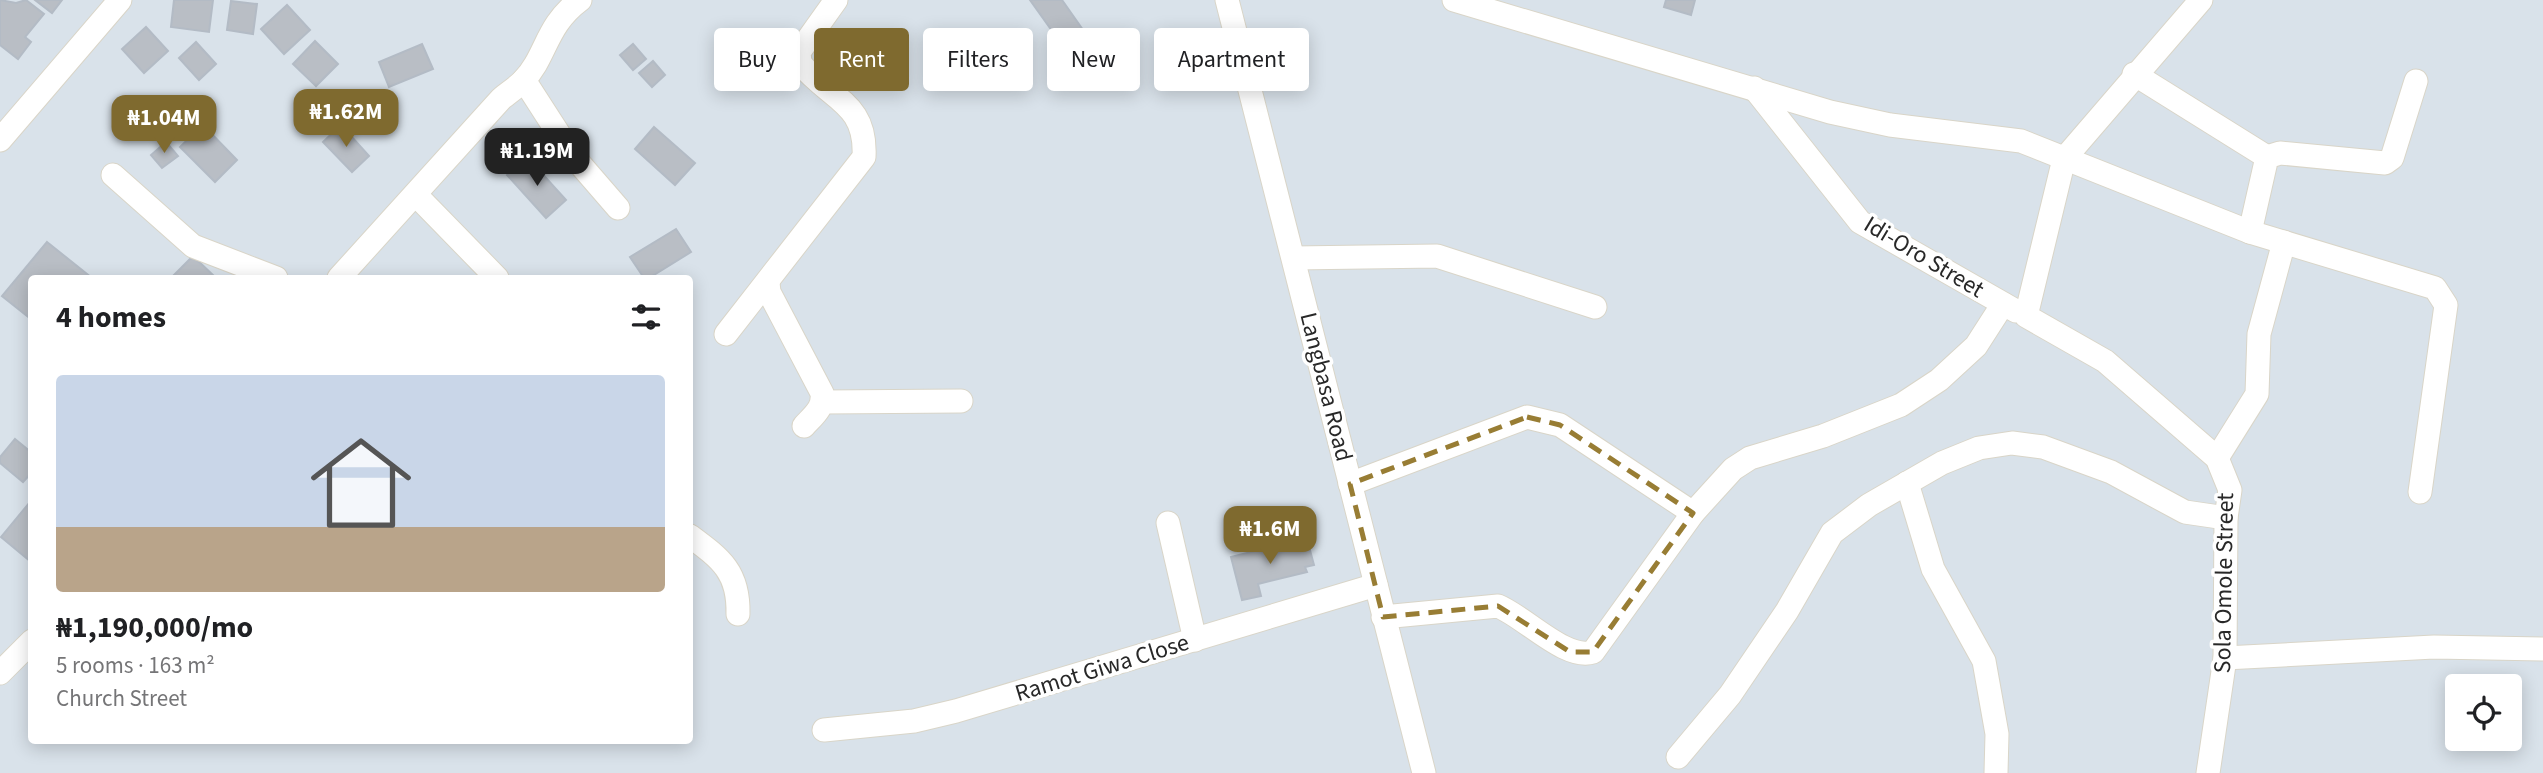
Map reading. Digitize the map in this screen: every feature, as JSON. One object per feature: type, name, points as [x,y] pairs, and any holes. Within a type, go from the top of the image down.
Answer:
[{"type":"street","points":[[0,139],[120,0]]},
{"type":"street","points":[[342,275],[501,99],[524,80],[550,31],[566,10],[580,0]]},
{"type":"street","points":[[726,334],[864,157],[865,134],[856,114],[800,63],[799,52],[836,0]]},
{"type":"street","points":[[1454,0],[1830,111],[1890,125],[2021,141],[2250,232],[2435,288],[2446,305],[2420,492]]},
{"type":"street","name":"Langbasa Road","points":[[1228,1],[1424,773]]},
{"type":"street","points":[[2026,316],[2064,159],[2198,1]]},
{"type":"street","points":[[2134,74],[2267,157],[2280,153],[2385,163],[2392,158],[2416,81]]},
{"type":"street","points":[[524,80],[573,156],[618,208]]},
{"type":"street","name":"Idi-Oro Street","points":[[1754,88],[1860,222],[2026,316]]},
{"type":"street","points":[[2250,232],[2267,157]]},
{"type":"street","points":[[113,175],[193,246],[268,275]]},
{"type":"street","points":[[416,195],[494,275]]},
{"type":"street","points":[[2217,458],[2257,394],[2259,334],[2284,242]]},
{"type":"street","points":[[1294,258],[1437,256],[1595,307]]},
{"type":"street","points":[[768,283],[769,292],[822,393],[823,402],[804,426]]},
{"type":"street","points":[[1383,617],[1498,606],[1582,656],[1593,652],[1693,513],[1733,469],[1750,458],[1823,436],[1900,405],[1939,380],[1976,346],[2003,304]]},
{"type":"street","name":"Sola Omole Street","points":[[2026,316],[2105,361],[2217,458],[2230,490],[2226,518],[2225,658],[2208,773]]},
{"type":"street","points":[[823,402],[961,401]]},
{"type":"street","points":[[1350,484],[1527,417],[1560,425],[1693,513]]},
{"type":"street","points":[[1678,758],[1787,611],[1832,533],[1870,505],[1907,483],[1979,448],[2012,443],[2043,447],[2111,472],[2185,512],[2226,518]]},
{"type":"street","points":[[1907,483],[1933,569],[1984,661],[1997,734],[1996,773]]},
{"type":"street","points":[[1168,523],[1195,640]]},
{"type":"street","points":[[693,538],[715,555],[735,578],[738,614]]},
{"type":"street","name":"Ramot Giwa Close","points":[[824,730],[914,721],[956,711],[1376,585]]},
{"type":"street","points":[[0,673],[28,645]]},
{"type":"street","points":[[2225,658],[2434,647],[2543,649]]},
{"type":"highlighted area","points":[[1527,417],[1560,425],[1693,513],[1593,652],[1570,652],[1498,606],[1383,617],[1350,484]]},
{"type":"building","points":[[0,0],[16,3],[26,0],[44,14],[25,37],[31,42],[18,59],[0,45]]},
{"type":"building","points":[[35,0],[62,0],[52,13]]},
{"type":"building","points":[[174,0],[213,0],[209,32],[171,27]]},
{"type":"building","points":[[1030,0],[1062,0],[1082,28],[1050,28]]},
{"type":"building","points":[[1666,0],[1695,0],[1691,15],[1664,7]]},
{"type":"building","points":[[231,1],[257,4],[253,34],[227,30]]},
{"type":"building","points":[[287,5],[310,30],[284,54],[261,29]]},
{"type":"building","points":[[146,27],[168,51],[144,73],[122,49]]},
{"type":"building","points":[[315,41],[338,64],[316,86],[293,64]]},
{"type":"building","points":[[196,42],[216,64],[199,80],[179,58]]},
{"type":"building","points":[[422,44],[433,69],[389,87],[379,62]]},
{"type":"building","points":[[633,44],[646,59],[633,70],[620,55]]},
{"type":"building","points":[[653,61],[665,75],[652,87],[639,73]]},
{"type":"building","points":[[203,125],[237,160],[215,182],[180,147]]},
{"type":"building","points":[[341,125],[369,156],[352,172],[323,142]]},
{"type":"building","points":[[654,127],[695,163],[675,185],[635,149]]},
{"type":"building","points":[[166,142],[178,156],[162,168],[151,155]]},
{"type":"building","points":[[527,157],[566,200],[546,218],[507,175]]},
{"type":"building","points":[[676,229],[691,252],[654,275],[642,275],[630,257]]},
{"type":"building","points":[[47,242],[88,275],[28,275],[28,317],[2,296]]},
{"type":"building","points":[[193,256],[213,275],[174,275]]},
{"type":"building","points":[[15,439],[28,450],[28,476],[23,482],[0,463],[0,457]]},
{"type":"building","points":[[28,504],[28,560],[1,537]]},
{"type":"building","points":[[1299,540],[1301,545],[1308,543],[1314,565],[1305,567],[1307,572],[1258,584],[1261,596],[1242,600],[1231,557]]}]
